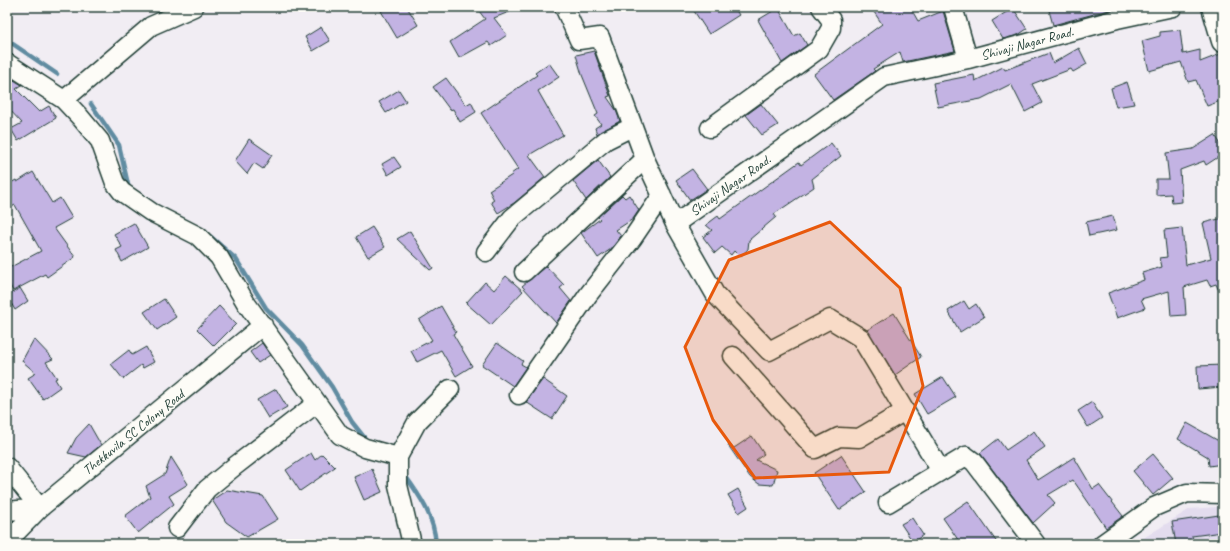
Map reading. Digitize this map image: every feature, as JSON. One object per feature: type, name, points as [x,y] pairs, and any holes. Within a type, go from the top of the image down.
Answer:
[{"type":"main road","points":[[1213,7],[1223,41]]},
{"type":"street","points":[[64,100],[151,26],[194,7]]},
{"type":"street","points":[[564,7],[579,40],[600,37],[632,127],[675,224]]},
{"type":"street","points":[[710,128],[819,49],[831,28],[831,20],[821,7]]},
{"type":"street","points":[[953,7],[968,59]]},
{"type":"street","name":"Shivaji Nagar Road.","points":[[940,471],[861,338],[830,319],[769,351],[715,294],[675,224],[884,77],[968,59],[1117,19],[1173,7]]},
{"type":"street","points":[[7,62],[64,100],[100,141],[115,183],[122,192],[151,212],[205,241],[219,256],[246,303],[340,435],[365,448],[398,457]]},
{"type":"street","points":[[486,252],[512,218],[606,140],[632,127]]},
{"type":"street","points":[[524,272],[645,159]]},
{"type":"street","points":[[519,395],[588,295],[632,239],[662,196]]},
{"type":"street","name":"Thekkuvila SC Colony Road","points":[[7,542],[40,508],[263,326]]},
{"type":"street","points":[[733,356],[815,449],[838,437],[859,438],[905,411]]},
{"type":"street","points":[[412,544],[398,485],[398,457],[417,422],[450,389]]},
{"type":"street","points":[[176,528],[207,489],[234,466],[317,403]]},
{"type":"street","points":[[888,503],[966,456],[974,462],[1036,544]]},
{"type":"street","points":[[7,468],[40,508]]},
{"type":"street","points":[[1102,544],[1154,507],[1187,493],[1223,494]]},
{"type":"street","points":[[7,512],[40,508]]},
{"type":"highlighted area","points":[[830,222],[900,288],[923,386],[889,472],[755,478],[713,420],[685,347],[729,260]]},
{"type":"shaded area","points":[[1217,507],[1223,509],[1223,544],[1134,544],[1190,509]]},
{"type":"building","points":[[388,7],[407,7],[418,25],[397,38],[381,11]]},
{"type":"building","points":[[476,7],[519,8],[494,18],[507,35],[491,46],[488,42],[459,58],[450,42],[485,19]]},
{"type":"building","points":[[701,7],[734,7],[739,15],[709,34],[694,11]]},
{"type":"building","points":[[881,7],[910,7],[918,21],[943,11],[955,51],[903,62],[900,52],[873,69],[875,71],[833,100],[814,74],[882,24],[874,12]]},
{"type":"building","points":[[1048,7],[1108,7],[1109,10],[1053,25]]},
{"type":"building","points":[[778,8],[794,36],[800,33],[807,45],[782,63],[758,20]]},
{"type":"building","points":[[1013,8],[1027,29],[1018,35],[1003,39],[992,21]]},
{"type":"building","points":[[321,27],[330,41],[313,51],[305,37]]},
{"type":"building","points":[[1180,30],[1183,54],[1200,50],[1200,62],[1223,53],[1223,100],[1207,106],[1196,80],[1188,82],[1181,62],[1149,71],[1142,41],[1160,36],[1160,32]]},
{"type":"building","points":[[1079,48],[1087,64],[1073,72],[1071,69],[1032,84],[1042,103],[1025,112],[1011,84],[981,99],[938,107],[933,83],[974,75],[975,81],[1003,67],[1005,70],[1049,53],[1053,63]]},
{"type":"building","points":[[594,51],[610,96],[607,97],[616,110],[620,121],[597,134],[595,128],[601,124],[595,116],[598,114],[582,75],[576,55]]},
{"type":"building","points":[[549,63],[559,77],[538,91],[563,135],[529,155],[545,177],[514,203],[498,213],[491,202],[494,200],[489,190],[512,175],[511,174],[518,169],[481,113],[537,75],[535,73]]},
{"type":"building","points":[[7,76],[22,85],[16,89],[39,112],[49,106],[56,118],[18,141],[11,129],[22,123],[7,107]]},
{"type":"building","points":[[446,78],[466,105],[471,102],[476,112],[460,122],[453,109],[450,110],[433,87]]},
{"type":"building","points":[[1127,82],[1134,104],[1116,107],[1111,88]]},
{"type":"building","points":[[399,90],[406,101],[386,113],[379,102]]},
{"type":"building","points":[[761,104],[778,125],[762,135],[746,115]]},
{"type":"building","points":[[1215,135],[1223,148],[1223,154],[1206,165],[1204,161],[1180,170],[1182,202],[1172,203],[1171,194],[1156,195],[1156,179],[1169,179],[1166,153],[1193,149]]},
{"type":"building","points":[[249,139],[272,155],[263,169],[254,163],[247,174],[235,161]]},
{"type":"building","points":[[831,143],[841,156],[812,179],[814,187],[774,214],[776,217],[749,240],[748,249],[740,257],[734,251],[731,255],[722,247],[715,253],[703,237],[712,230],[706,225],[718,216],[720,219],[799,162],[801,165]]},
{"type":"building","points":[[394,157],[401,167],[388,175],[382,164]]},
{"type":"building","points":[[598,160],[610,177],[586,200],[573,181]]},
{"type":"building","points":[[692,169],[707,189],[690,200],[676,180]]},
{"type":"building","points":[[33,172],[52,203],[60,198],[72,218],[54,228],[75,257],[47,277],[45,274],[13,291],[7,280],[7,269],[41,251],[15,205],[7,210],[7,185],[16,180],[17,182]]},
{"type":"building","points":[[622,195],[625,198],[629,195],[639,210],[633,219],[616,230],[621,236],[611,249],[598,258],[581,233],[600,219],[598,217]]},
{"type":"building","points":[[1113,216],[1117,230],[1089,236],[1086,222]]},
{"type":"building","points":[[1223,218],[1223,289],[1218,289],[1216,284],[1210,286],[1207,280],[1184,287],[1186,315],[1171,316],[1169,291],[1141,299],[1145,308],[1117,318],[1108,293],[1144,280],[1142,273],[1162,267],[1160,258],[1167,257],[1164,230],[1182,228],[1186,265],[1211,258],[1203,223]]},
{"type":"building","points":[[134,223],[148,247],[122,262],[116,250],[122,247],[114,234]]},
{"type":"building","points":[[372,227],[385,247],[368,257],[356,237]]},
{"type":"building","points":[[410,231],[433,268],[430,270],[397,239]]},
{"type":"building","points":[[546,266],[564,285],[560,288],[571,301],[556,323],[522,286]]},
{"type":"building","points":[[506,276],[523,291],[491,325],[466,303],[485,282],[494,290]]},
{"type":"building","points":[[20,288],[28,301],[15,310],[7,296]]},
{"type":"building","points":[[164,299],[176,317],[157,330],[144,312]]},
{"type":"building","points":[[964,301],[969,309],[976,304],[984,317],[960,332],[948,311]]},
{"type":"building","points":[[219,306],[236,324],[214,346],[197,329]]},
{"type":"building","points":[[441,306],[456,332],[453,334],[472,366],[456,376],[441,350],[417,362],[411,351],[432,340],[419,320]]},
{"type":"building","points":[[894,313],[921,357],[895,375],[867,330]]},
{"type":"building","points":[[34,339],[53,359],[46,362],[57,378],[55,379],[60,387],[43,399],[28,378],[36,373],[22,361]]},
{"type":"building","points":[[262,343],[270,355],[258,363],[250,352]]},
{"type":"building","points":[[497,343],[523,361],[521,364],[526,367],[513,386],[482,365]]},
{"type":"building","points":[[146,347],[154,362],[143,368],[141,365],[123,379],[111,364],[129,350],[132,355]]},
{"type":"building","points":[[1223,365],[1223,387],[1198,389],[1197,366]]},
{"type":"building","points":[[943,377],[956,397],[927,414],[915,394]]},
{"type":"building","points":[[543,379],[567,396],[552,419],[526,402]]},
{"type":"building","points":[[276,389],[287,407],[268,418],[257,400]]},
{"type":"building","points":[[1092,402],[1102,418],[1088,427],[1078,411]]},
{"type":"building","points":[[1187,423],[1217,440],[1223,440],[1223,464],[1209,466],[1208,457],[1178,439]]},
{"type":"building","points":[[89,424],[101,445],[86,457],[68,453],[76,438]]},
{"type":"building","points":[[1034,431],[1045,447],[1026,460],[1038,480],[1074,457],[1093,489],[1099,485],[1123,516],[1106,528],[1073,480],[1048,495],[1055,503],[1033,523],[980,453],[998,439],[1006,450]]},
{"type":"building","points":[[752,436],[764,454],[756,460],[777,470],[773,485],[759,484],[750,477],[728,445],[734,448]]},
{"type":"building","points":[[311,453],[315,460],[322,454],[335,467],[300,491],[286,470]]},
{"type":"building","points":[[1153,454],[1173,478],[1153,495],[1133,471]]},
{"type":"building","points":[[841,455],[866,492],[839,510],[814,473]]},
{"type":"building","points":[[171,457],[188,484],[169,496],[174,504],[138,533],[125,516],[150,497],[146,486],[165,474]]},
{"type":"building","points":[[372,469],[382,492],[364,500],[354,477]]},
{"type":"building","points":[[738,489],[748,507],[739,513],[728,495]]},
{"type":"building","points":[[227,490],[263,496],[278,519],[247,537],[226,522],[212,500]]},
{"type":"building","points":[[968,501],[998,544],[961,544],[943,518]]},
{"type":"building","points":[[1219,515],[1222,532],[1192,536],[1193,544],[1176,544],[1172,522]]},
{"type":"building","points":[[912,518],[923,535],[913,542],[901,524]]},
{"type":"waterway","points":[[7,40],[57,74]]},
{"type":"waterway","points":[[91,104],[119,145],[129,189]]},
{"type":"waterway","points":[[211,237],[236,259],[266,308],[302,345],[332,387],[352,422],[367,441]]},
{"type":"waterway","points":[[404,474],[421,498],[429,515],[435,534],[436,544]]}]
